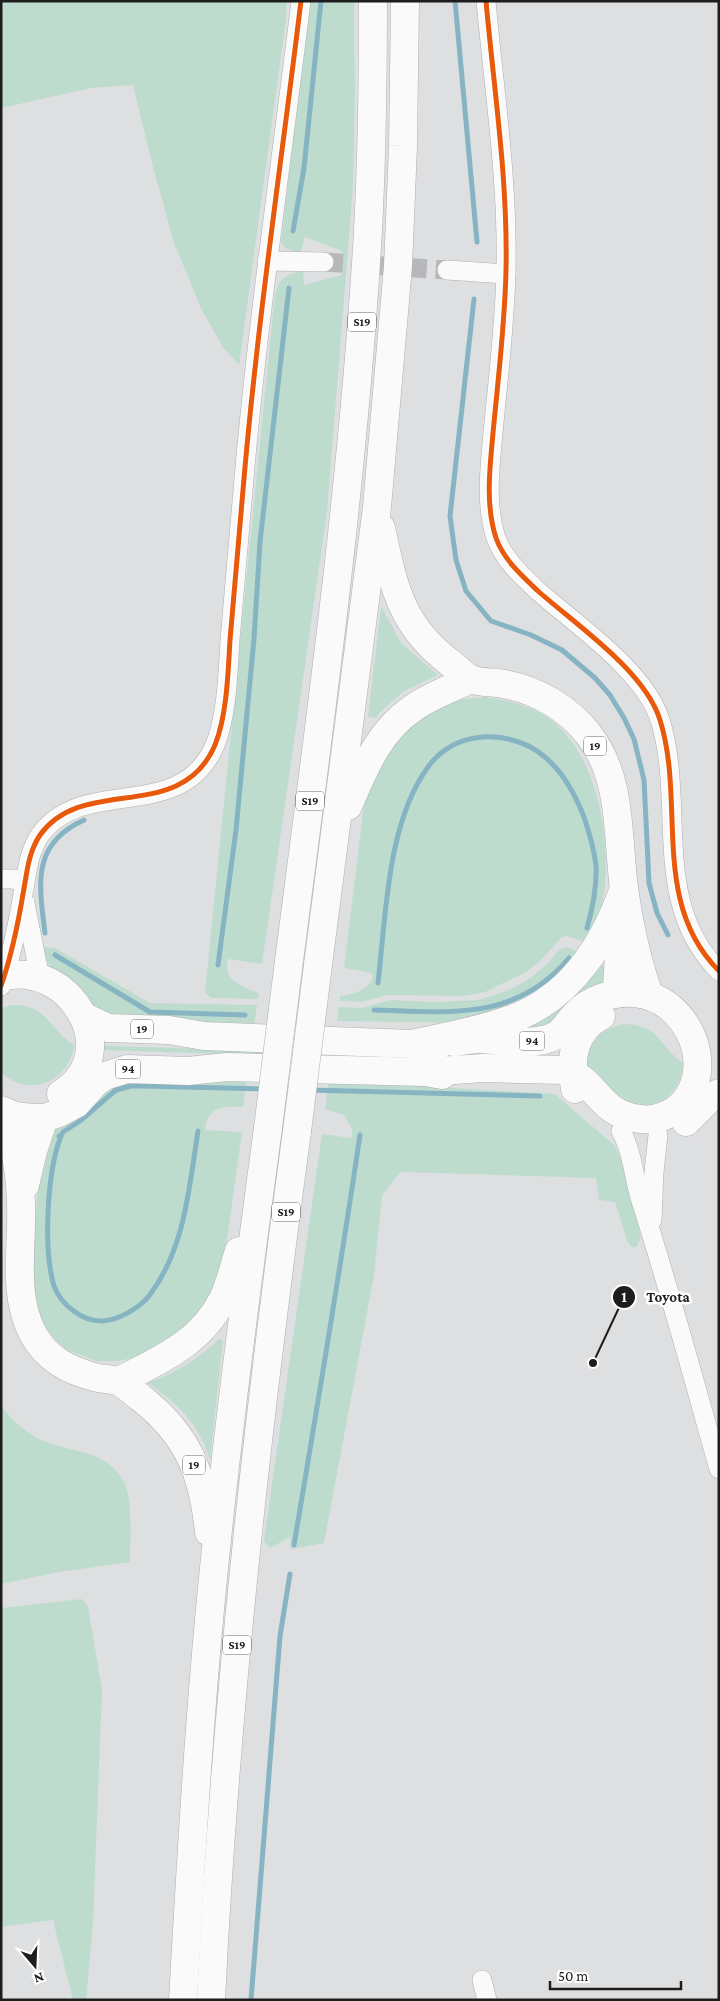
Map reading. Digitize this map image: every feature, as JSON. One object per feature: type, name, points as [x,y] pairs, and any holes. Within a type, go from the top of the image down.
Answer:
[{"type":"main road","name":"S19","points":[[182,2000],[199,1746],[213,1578],[242,1322],[332,632],[357,377],[367,261],[373,1]]},
{"type":"main road","name":"S19","points":[[211,2000],[218,1879],[246,1547],[275,1292],[377,507],[398,266],[403,146],[405,1]]},
{"type":"main road","points":[[334,840],[365,767],[378,743],[389,730],[412,709],[471,679],[432,649],[404,611],[396,592],[377,507]]},
{"type":"main road","name":"19","points":[[2,983],[20,990],[42,994],[59,1008],[71,1024],[86,1026],[101,1040],[169,1041],[204,1036],[425,1044],[517,1016],[551,998],[583,967],[614,915],[624,888],[621,838],[614,792],[601,756],[590,736],[560,707],[535,693],[514,686],[471,679]]},
{"type":"main road","points":[[624,888],[641,973],[649,995]]},
{"type":"main road","points":[[612,1003],[617,987],[624,888]]},
{"type":"main road","points":[[2,983],[19,974],[40,978],[64,990],[86,1026],[90,1054],[80,1076],[47,1108],[33,1151],[21,1201]]},
{"type":"main road","name":"94","points":[[574,1070],[587,1026],[612,1003],[633,993],[649,995],[679,1014],[710,1063]]},
{"type":"main road","name":"94","points":[[425,1044],[477,1039],[530,1041],[549,1038],[558,1034],[592,1001],[612,1003],[649,1012],[661,1019],[685,1046],[710,1063]]},
{"type":"main road","name":"94","points":[[425,1044],[476,1051],[546,1053],[574,1070]]},
{"type":"main road","name":"94","points":[[86,1065],[118,1057],[188,1059],[227,1067]]},
{"type":"main road","points":[[574,1070],[592,1114],[602,1123],[621,1131],[641,1136],[661,1126],[684,1103],[710,1063]]},
{"type":"main road","name":"94","points":[[2,1105],[23,1117],[47,1108],[59,1113],[76,1104],[96,1082],[115,1072],[127,1069],[188,1071],[227,1067],[425,1072],[483,1068],[574,1070]]},
{"type":"main road","points":[[574,1070],[603,1102],[620,1115],[661,1126]]},
{"type":"main road","name":"19","points":[[2,1105],[11,1132],[21,1201],[20,1291],[23,1309],[32,1334],[48,1355],[70,1370],[85,1375],[118,1381],[165,1418],[172,1426],[188,1451],[207,1507],[213,1578]]},
{"type":"main road","points":[[118,1381],[183,1347],[208,1322],[224,1298],[261,1182]]},
{"type":"street","points":[[2,983],[32,850],[39,837],[49,825],[62,815],[78,807],[150,795],[175,787],[189,779],[201,767],[215,744],[220,727],[227,678],[247,438],[267,261],[282,161],[301,1]]},
{"type":"street","points":[[486,1],[507,218],[506,274],[489,483],[491,519],[495,535],[507,560],[523,578],[615,658],[640,683],[659,715],[667,751],[674,860],[683,914],[692,936],[709,961],[719,971]]},
{"type":"street","points":[[267,261],[324,262]]},
{"type":"street","points":[[447,270],[506,274]]},
{"type":"street","points":[[1,879],[12,879],[24,888],[40,978]]},
{"type":"street","points":[[652,1234],[654,1172],[661,1126]]},
{"type":"street","points":[[621,1131],[626,1142],[635,1183],[652,1234],[719,1469]]},
{"type":"street","points":[[482,1980],[487,2000]]},
{"type":"green space","points":[[1,1],[287,1],[239,365],[222,346],[201,308],[174,243],[133,85],[91,88],[1,108]]},
{"type":"green space","points":[[309,1],[354,1],[353,186],[327,512],[262,964],[228,959],[227,966],[228,972],[235,982],[259,993],[258,999],[211,998],[205,993],[274,303],[281,280],[289,275],[303,271],[304,285],[342,275],[342,251],[305,237],[300,253],[287,249],[281,243]]},
{"type":"green space","points":[[381,606],[401,643],[438,675],[404,691],[380,712],[376,718],[368,717]]},
{"type":"green space","points":[[485,697],[533,709],[547,717],[566,734],[581,756],[592,781],[600,809],[605,838],[606,867],[604,894],[599,918],[589,943],[567,936],[562,937],[538,963],[524,973],[485,992],[463,996],[388,995],[361,1002],[340,1001],[340,996],[364,989],[373,977],[372,973],[344,968],[364,805],[367,791],[385,750],[422,714],[463,699]]},
{"type":"green space","points":[[43,947],[55,948],[150,1003],[257,1005],[254,1025],[121,1021],[99,1015],[53,970],[46,960]]},
{"type":"green space","points":[[567,947],[583,954],[552,989],[468,1023],[337,1021],[339,1007],[362,1008],[390,1000],[434,1002],[478,1000],[504,992],[533,976],[560,949]]},
{"type":"green space","points":[[599,965],[605,966],[610,985],[547,1030],[502,1030]]},
{"type":"green space","points":[[12,1005],[24,1006],[41,1013],[74,1045],[71,1058],[65,1069],[46,1083],[35,1085],[23,1084],[12,1080],[1,1072],[1,1008]]},
{"type":"green space","points":[[624,1024],[636,1025],[652,1032],[683,1063],[677,1085],[664,1100],[655,1104],[645,1105],[623,1100],[613,1093],[598,1073],[586,1065],[590,1049],[598,1037],[609,1029]]},
{"type":"green space","points":[[101,1046],[559,1059],[556,1065],[102,1050]]},
{"type":"green space","points":[[117,1079],[247,1080],[243,1107],[218,1109],[209,1116],[206,1122],[205,1130],[242,1132],[223,1268],[201,1317],[143,1356],[118,1361],[97,1361],[67,1350],[52,1336],[43,1323],[38,1310],[34,1286],[32,1242],[44,1141],[52,1131]]},
{"type":"green space","points":[[329,1081],[555,1094],[614,1145],[624,1164],[641,1238],[636,1247],[632,1247],[628,1243],[615,1202],[599,1200],[596,1178],[400,1172],[382,1196],[374,1275],[324,1543],[291,1549],[290,1537],[270,1548],[264,1541],[322,1134],[352,1138],[352,1129],[344,1115],[325,1109]]},
{"type":"green space","points":[[219,1339],[223,1340],[210,1460],[200,1436],[186,1415],[168,1398],[147,1383],[185,1365]]},
{"type":"green space","points":[[1,1406],[16,1423],[35,1437],[96,1456],[116,1470],[124,1482],[129,1499],[130,1562],[59,1572],[1,1584]]},
{"type":"green space","points":[[82,1599],[88,1607],[102,1690],[93,1923],[86,2000],[73,2000],[53,1920],[1,1927],[1,1608]]},
{"type":"waterway","points":[[293,231],[304,168],[321,1]]},
{"type":"waterway","points":[[455,1],[477,242]]},
{"type":"waterway","points":[[218,965],[236,830],[254,639],[260,542],[289,288]]},
{"type":"waterway","points":[[474,299],[450,516],[456,560],[466,591],[491,621],[531,635],[562,650],[595,678],[610,695],[624,718],[634,739],[644,780],[649,883],[657,913],[668,935]]},
{"type":"waterway","points":[[378,983],[391,871],[396,842],[404,815],[414,790],[428,767],[445,750],[466,740],[482,737],[501,738],[519,742],[534,749],[547,759],[568,785],[584,817],[596,865],[594,897],[587,928]]},
{"type":"waterway","points":[[45,933],[41,898],[42,867],[47,853],[55,841],[67,830],[84,820]]},
{"type":"waterway","points":[[55,955],[150,1012],[245,1015]]},
{"type":"waterway","points":[[374,1010],[454,1011],[479,1009],[503,1003],[526,993],[548,979],[569,958]]},
{"type":"waterway","points":[[61,1136],[63,1132],[80,1121],[116,1090],[131,1086],[264,1089]]},
{"type":"waterway","points":[[310,1090],[540,1096]]},
{"type":"waterway","points":[[59,1136],[61,1136],[52,1169],[48,1211],[48,1252],[54,1286],[67,1306],[88,1319],[103,1321],[122,1316],[140,1305],[149,1296],[161,1278],[171,1258],[184,1217],[198,1131]]},
{"type":"waterway","points":[[294,1545],[360,1135]]},
{"type":"waterway","points":[[251,2000],[280,1636],[290,1574]]},
{"type":"tunnel","points":[[324,262],[447,270]]},
{"type":"cycle path","points":[[1,986],[14,940],[28,863],[40,835],[59,817],[81,806],[156,793],[180,784],[200,769],[215,745],[219,733],[226,694],[245,467],[257,351],[301,1]]},
{"type":"cycle path","points":[[486,1],[503,169],[506,236],[504,311],[489,499],[496,538],[499,546],[525,579],[625,666],[652,702],[660,720],[667,752],[673,851],[677,883],[684,914],[698,944],[719,971]]},
{"type":"place","name":"Toyota","points":[[593,1363]]}]
